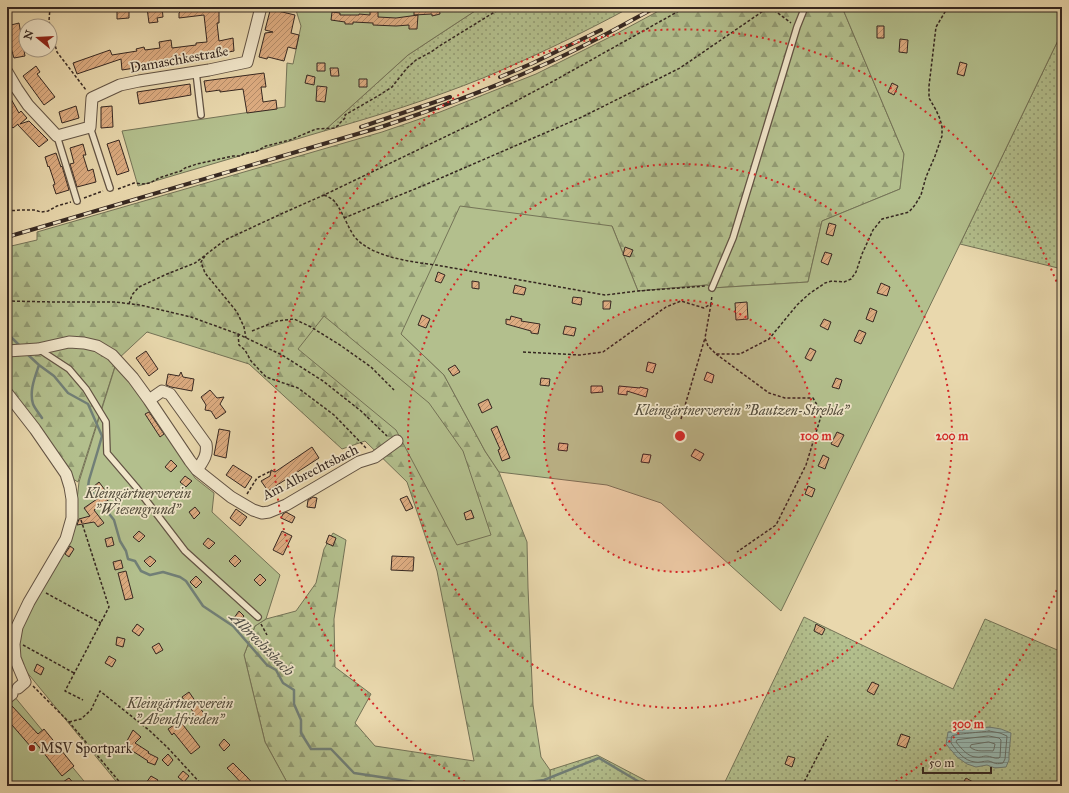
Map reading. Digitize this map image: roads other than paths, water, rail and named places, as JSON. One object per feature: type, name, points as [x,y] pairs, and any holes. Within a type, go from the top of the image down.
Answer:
[{"type":"street","name":"Damaschkestraße","points":[[90,127],[92,98],[120,85],[247,62],[261,7]]},
{"type":"street","points":[[7,72],[28,105],[57,136],[90,127]]},
{"type":"street","name":"Am Albrechtsbach","points":[[7,351],[69,342],[97,346],[112,355],[133,378],[197,470],[231,497],[253,510],[262,513],[270,512],[359,462],[375,457],[395,442]]},
{"type":"street","points":[[149,400],[162,391],[170,394],[206,444],[207,450],[205,459],[197,470]]},
{"type":"street","points":[[7,393],[35,429],[66,474],[72,499],[72,518],[66,539],[29,602],[17,627],[15,641],[18,668],[15,690]]},
{"type":"lane","points":[[712,288],[733,238],[797,27],[805,7]]},
{"type":"lane","points":[[196,72],[201,115]]},
{"type":"lane","points":[[90,127],[110,188]]},
{"type":"lane","points":[[57,136],[77,201]]},
{"type":"lane","points":[[29,349],[69,369],[86,389],[106,422],[107,453],[136,487],[185,551],[258,617]]},
{"type":"water","points":[[989,727],[1001,729],[1011,733],[1009,760],[1006,767],[995,768],[987,765],[976,767],[967,764],[957,757],[946,744],[948,732]]},
{"type":"waterway","name":"Albrechtsbach","points":[[7,333],[20,346]]},
{"type":"waterway","name":"Albrechtsbach","points":[[26,353],[54,376],[68,393],[88,404],[102,436],[88,487],[114,520],[120,541],[126,551],[128,559],[135,561],[141,571],[150,575],[163,572],[180,577],[186,581],[203,606],[233,626],[267,665],[276,670],[283,683],[294,690],[294,704],[301,720],[301,733],[311,749],[331,749],[354,773],[440,786]]},
{"type":"waterway","name":"Albrechtsbach","points":[[39,365],[33,384],[32,399],[34,406],[42,418]]},
{"type":"waterway","name":"Albrechtsbach","points":[[499,786],[544,780],[599,758],[646,786]]},
{"type":"railway","points":[[7,237],[381,127],[439,107],[477,93],[550,62],[596,40],[656,7]]},
{"type":"railway","points":[[500,77],[533,63],[601,30]]},
{"type":"railway","points":[[361,127],[450,97]]},
{"type":"place","name":"MSV Sportpark","points":[[32,748]]},
{"type":"park label","name":"Kleingärtnerverein \"Bautzen-Strehla\"","points":[[742,410]]},
{"type":"park label","name":"Kleingärtnerverein \"Wiesengrund\"","points":[[138,502]]},
{"type":"park label","name":"Kleingärtnerverein \"Abendfrieden\"","points":[[180,712]]}]
